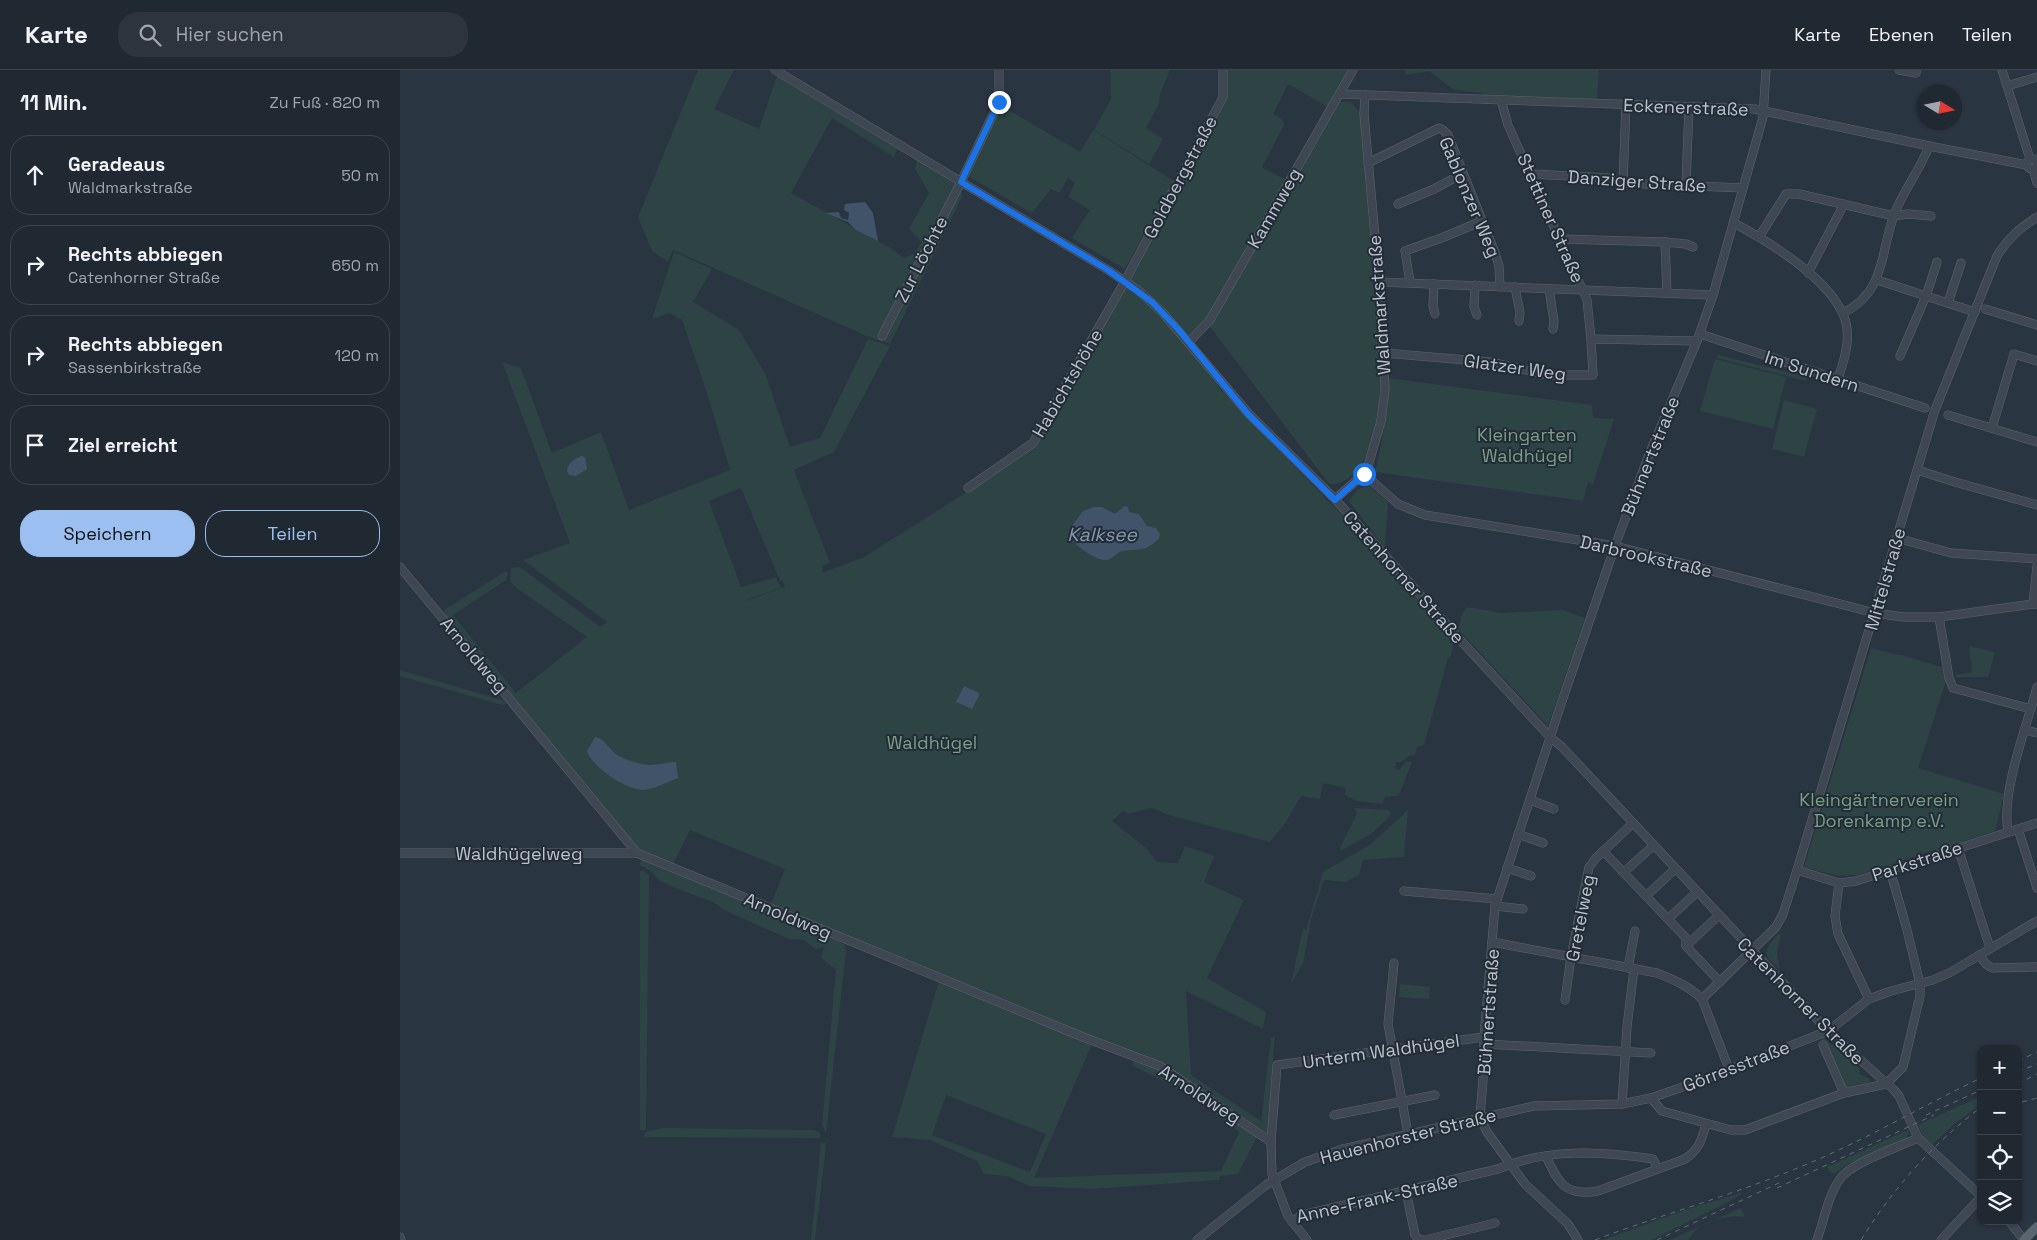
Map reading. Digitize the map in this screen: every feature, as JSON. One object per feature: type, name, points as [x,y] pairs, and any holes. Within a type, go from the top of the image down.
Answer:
[{"type":"main road","points":[[2024,1240],[2037,1227]]},
{"type":"street","name":"Catenhorner Straße","points":[[775,70],[1125,281],[1158,307],[1248,414],[1335,500],[1463,643],[1718,916],[1828,1031],[1899,1096],[1918,1138]]},
{"type":"street","name":"Zur Löchte","points":[[882,336],[961,182],[999,102],[999,70]]},
{"type":"street","name":"Goldbergstraße","points":[[1125,281],[1223,97],[1224,70]]},
{"type":"street","name":"Kammweg","points":[[1189,342],[1210,320],[1353,70]]},
{"type":"street","name":"Bühnertstraße","points":[[1480,1117],[1484,1040],[1496,903],[1615,546],[1648,457],[1698,338],[1713,295],[1764,110],[1766,70]]},
{"type":"street","points":[[1899,70],[1916,73],[1916,70]]},
{"type":"street","points":[[2002,70],[2033,164],[2037,183]]},
{"type":"street","points":[[2007,86],[2037,77]]},
{"type":"street","name":"Eckenerstraße","points":[[1340,94],[1764,110],[1929,146],[2033,164]]},
{"type":"street","name":"Waldmarkstraße","points":[[1364,474],[1381,422],[1385,389],[1380,282],[1364,114],[1365,95]]},
{"type":"street","name":"Stettiner Straße","points":[[1501,100],[1506,118],[1583,290],[1589,312],[1591,339]]},
{"type":"street","points":[[1622,183],[1626,104]]},
{"type":"street","points":[[1686,186],[1689,107]]},
{"type":"street","name":"Gablonzer Weg","points":[[1368,163],[1439,128],[1444,130],[1448,135],[1499,266],[1500,286]]},
{"type":"street","points":[[1843,313],[1854,308],[1877,280],[1894,216],[1929,146]]},
{"type":"street","points":[[1398,204],[1434,189],[1462,174]]},
{"type":"street","name":"Danziger Straße","points":[[1531,174],[1609,178],[1622,183],[1743,188]]},
{"type":"street","points":[[1760,237],[1786,194],[1799,194],[1894,216],[1908,214],[1931,216]]},
{"type":"street","points":[[1808,273],[1844,204]]},
{"type":"street","name":"Mittelstraße","points":[[1702,999],[1780,921],[1875,613],[1935,410],[1997,256],[2005,242],[2015,232],[2037,217]]},
{"type":"street","points":[[1410,282],[1405,250],[1482,221]]},
{"type":"street","points":[[1734,223],[1776,247],[1808,273],[1826,290],[1843,313],[1847,344],[1838,379]]},
{"type":"street","points":[[1560,239],[1665,242],[1693,246]]},
{"type":"street","points":[[1665,242],[1667,293]]},
{"type":"street","points":[[1900,356],[1926,296],[1937,262]]},
{"type":"street","points":[[1948,303],[1961,264]]},
{"type":"street","points":[[1877,280],[1975,312]]},
{"type":"street","name":"Habichtshöhe","points":[[968,488],[1033,443],[1125,281]]},
{"type":"street","points":[[1380,282],[1713,295]]},
{"type":"street","points":[[1434,284],[1433,306],[1435,314]]},
{"type":"street","points":[[1475,285],[1474,307],[1477,315]]},
{"type":"street","points":[[1516,287],[1520,313],[1519,322]]},
{"type":"street","points":[[1549,289],[1554,321],[1553,329]]},
{"type":"street","points":[[1985,309],[2037,325]]},
{"type":"street","points":[[1591,339],[1698,338]]},
{"type":"street","name":"Im Sundern","points":[[1698,338],[1838,379],[1925,408]]},
{"type":"street","name":"Glatzer Weg","points":[[1384,353],[1490,362],[1548,375],[1592,375],[1591,339]]},
{"type":"street","points":[[1992,428],[2014,354],[2037,361]]},
{"type":"street","points":[[1948,415],[2037,442]]},
{"type":"street","points":[[1917,470],[2037,505]]},
{"type":"street","points":[[1335,500],[1364,474]]},
{"type":"street","name":"Darbrookstraße","points":[[1364,474],[1398,504],[1425,514],[1615,546],[1875,613],[1903,617],[1939,617],[2035,604]]},
{"type":"street","points":[[1897,538],[1951,553],[2037,559]]},
{"type":"street","points":[[2035,604],[2037,566]]},
{"type":"street","name":"Arnoldweg","points":[[400,567],[637,853],[1083,1037],[1160,1066],[1271,1142]]},
{"type":"street","points":[[1939,617],[1948,678],[1954,688],[2031,709]]},
{"type":"street","points":[[2008,832],[2006,817],[2008,794],[2037,687]]},
{"type":"street","points":[[2025,730],[2037,733]]},
{"type":"street","points":[[1530,800],[1554,809]]},
{"type":"street","name":"Parkstraße","points":[[1797,870],[1838,883],[1856,881],[2037,823]]},
{"type":"street","name":"Gretelweg","points":[[1565,1000],[1571,957],[1589,867],[1632,824]]},
{"type":"street","points":[[2018,829],[2037,888]]},
{"type":"street","points":[[1518,834],[1543,843]]},
{"type":"street","points":[[1624,872],[1653,846]]},
{"type":"street","points":[[1958,848],[1990,948]]},
{"type":"street","points":[[1603,851],[1686,938],[1686,946],[1720,982]]},
{"type":"street","name":"Waldhügelweg","points":[[400,853],[637,853]]},
{"type":"street","points":[[1508,868],[1531,876]]},
{"type":"street","points":[[1646,896],[1675,869]]},
{"type":"street","points":[[1648,1099],[1662,1112],[1731,1130],[1745,1130],[1844,1093],[1886,1084],[1903,1068],[1920,996],[1920,984],[1890,870]]},
{"type":"street","points":[[1838,883],[1835,916],[1838,934],[1869,999]]},
{"type":"street","points":[[1404,891],[1496,903],[1523,909]]},
{"type":"street","points":[[1668,919],[1697,892]]},
{"type":"street","points":[[1686,946],[1718,916]]},
{"type":"street","name":"Görresstraße","points":[[1648,1099],[1828,1031],[1869,999],[1920,984],[1951,972],[2037,922]]},
{"type":"street","points":[[1622,1104],[1635,931]]},
{"type":"street","points":[[1492,942],[1631,968],[1657,974],[1682,983],[1702,999],[1729,1069]]},
{"type":"street","points":[[1979,955],[1992,968],[2037,967]]},
{"type":"street","points":[[1394,963],[1388,1024],[1408,1134]]},
{"type":"street","name":"Unterm Waldhügel","points":[[1271,1142],[1278,1065],[1484,1040],[1652,1053]]},
{"type":"street","name":"Catenhorner Straße","points":[[1823,1045],[1844,1093]]},
{"type":"street","points":[[1334,1115],[1435,1095]]},
{"type":"street","name":"Hauenhorster Straße","points":[[1196,1240],[1274,1177],[1327,1154],[1534,1106],[1622,1104],[1648,1099]]},
{"type":"street","points":[[1480,1117],[1487,1132],[1525,1184],[1568,1224],[1578,1240]]},
{"type":"street","points":[[1546,1156],[1559,1181],[1568,1189],[1585,1193],[1598,1191],[1694,1154],[1700,1144],[1706,1124]]},
{"type":"street","points":[[1817,1240],[1835,1187],[1842,1177],[1851,1168],[1918,1138],[1977,1192]]},
{"type":"street","points":[[1271,1142],[1274,1177]]},
{"type":"street","name":"Anne-Frank-Straße","points":[[1274,1177],[1292,1222],[1302,1215],[1546,1156],[1569,1153],[1615,1153],[1652,1159],[1658,1169]]},
{"type":"street","points":[[1406,1191],[1415,1235],[1419,1240],[1495,1223]]},
{"type":"street","points":[[1942,1240],[1977,1201]]},
{"type":"street","points":[[1292,1222],[1307,1240]]},
{"type":"street","points":[[2012,1225],[2024,1240]]},
{"type":"green space","points":[[698,70],[734,70],[714,109],[759,129],[777,76],[897,149],[894,157],[832,118],[791,193],[889,247],[904,258],[914,254],[922,242],[909,229],[929,193],[915,169],[917,160],[955,184],[963,195],[890,344],[869,337],[673,250],[668,262],[652,251],[638,217]]},
{"type":"green space","points":[[1110,70],[1170,70],[1160,94],[1158,106],[1146,128],[1163,139],[1149,164],[1094,130],[1111,99]]},
{"type":"green space","name":"Waldhügel","points":[[1226,70],[1349,70],[1328,107],[1288,84],[1273,114],[1282,119],[1284,125],[1262,167],[1286,180],[1204,324],[1188,345],[1221,390],[1342,515],[1452,638],[1453,645],[1424,745],[1417,747],[1415,755],[1409,756],[1401,762],[1396,762],[1395,769],[1399,770],[1406,761],[1412,762],[1399,795],[1385,797],[1383,804],[1357,801],[1345,795],[1346,788],[1323,783],[1320,799],[1301,796],[1284,825],[1270,842],[1169,815],[1152,808],[1128,814],[1123,811],[1112,821],[1146,848],[1157,862],[1178,863],[1185,846],[1214,856],[1204,882],[1244,900],[1207,978],[1266,1012],[1263,1029],[1186,991],[1191,1075],[1261,1121],[1271,1038],[1275,1036],[1267,1135],[1159,1064],[1092,1044],[1034,1178],[1221,1171],[1239,1132],[1193,1097],[1132,1065],[1134,1059],[1159,1067],[1257,1137],[1238,1174],[1220,1176],[1219,1180],[1092,1189],[1030,1186],[1007,1176],[984,1174],[977,1161],[930,1140],[892,1137],[939,981],[771,904],[785,869],[690,830],[673,864],[636,848],[445,616],[444,610],[506,571],[508,573],[506,580],[453,615],[516,693],[587,637],[515,587],[510,581],[511,568],[520,567],[600,627],[607,622],[523,560],[570,543],[502,362],[521,368],[552,453],[601,432],[629,510],[730,470],[706,390],[682,320],[670,313],[652,319],[674,252],[712,269],[693,302],[739,330],[766,375],[790,447],[820,438],[868,339],[890,346],[834,452],[794,470],[830,563],[822,566],[822,573],[864,557],[967,492],[1034,444],[1227,97]],"holes":[[[741,488],[780,581],[782,580],[785,587],[746,601],[781,588],[776,577],[741,587],[709,501]],[[946,1095],[1046,1134],[1030,1172],[932,1135]]]},
{"type":"green space","points":[[1405,70],[1599,70],[1597,99],[1482,95],[1482,93],[1454,90],[1429,71],[1405,75]]},
{"type":"green space","points":[[1340,102],[1351,102],[1360,113],[1381,364],[1376,427],[1366,457],[1358,469],[1347,479],[1329,484],[1210,327]]},
{"type":"green space","points":[[1002,106],[1080,152],[1093,130],[1174,181],[1125,269],[1072,238],[1090,210],[1068,197],[1075,183],[1068,178],[1059,193],[1051,189],[1032,213],[968,176]]},
{"type":"green space","points":[[1718,355],[1807,377],[1806,381],[1717,358]]},
{"type":"green space","points":[[1715,359],[1786,377],[1773,429],[1700,411]]},
{"type":"green space","name":"Kleingarten Waldhügel","points":[[1388,378],[1592,405],[1593,418],[1614,419],[1593,484],[1588,483],[1583,501],[1375,472],[1384,425]]},
{"type":"green space","points":[[1784,400],[1817,409],[1804,457],[1772,449]]},
{"type":"green space","points":[[1369,486],[1388,502],[1385,548],[1349,501],[1358,489]]},
{"type":"green space","points":[[1467,607],[1501,613],[1563,610],[1585,618],[1548,726],[1459,630],[1461,616]]},
{"type":"green space","points":[[1969,646],[1995,652],[1988,677],[1956,677],[1956,675],[1972,672]]},
{"type":"green space","name":"Kleingärtnerverein Dorenkamp e.V.","points":[[1871,648],[1945,668],[1946,681],[1918,768],[2004,794],[1995,831],[1857,875],[1839,876],[1804,867]]},
{"type":"green space","points":[[400,670],[505,701],[506,704],[502,705],[400,676]]},
{"type":"green space","points":[[1354,808],[1388,810],[1390,816],[1371,834],[1342,850],[1340,848],[1357,813]]},
{"type":"green space","points":[[1408,810],[1404,857],[1363,860],[1359,875],[1346,882],[1324,880],[1312,916],[1303,963],[1291,984],[1303,928],[1306,930],[1323,872],[1371,844]]},
{"type":"green space","points":[[643,858],[844,944],[846,950],[826,1134],[822,1124],[836,970],[821,958],[824,947],[815,949],[804,940],[789,939],[726,911],[713,902],[673,887],[659,880],[652,872],[640,865]]},
{"type":"green space","points":[[640,871],[649,875],[645,1130],[640,1130]]},
{"type":"green space","points":[[1778,934],[1781,935],[1777,952],[1780,970],[1768,958],[1766,953],[1769,945]]},
{"type":"green space","points":[[1400,984],[1430,987],[1429,999],[1399,997]]},
{"type":"green space","points":[[1824,1038],[1860,1069],[1859,1074],[1870,1079],[1870,1082],[1846,1088],[1826,1042],[1823,1042],[1821,1039]]},
{"type":"green space","points":[[1977,1098],[1977,1107],[1953,1125],[1931,1146],[1923,1137],[1918,1125]]},
{"type":"green space","points":[[663,1128],[813,1130],[819,1132],[821,1136],[819,1138],[643,1137],[646,1132]]},
{"type":"green space","points":[[1910,1129],[1907,1138],[1850,1163],[1835,1173],[1831,1173],[1827,1167]]},
{"type":"green space","points":[[821,1142],[825,1143],[826,1147],[815,1240],[811,1240]]},
{"type":"green space","points":[[1744,1192],[1730,1201],[1652,1240],[1603,1240],[1685,1210]]},
{"type":"green space","points":[[1741,1208],[1745,1217],[1729,1217],[1713,1221]]},
{"type":"green space","points":[[1700,1226],[1688,1240],[1670,1240]]},
{"type":"water","points":[[865,202],[873,213],[878,241],[856,230],[848,222],[825,213],[839,212],[841,218],[848,220],[849,213],[844,210],[845,204]]},
{"type":"water","points":[[581,456],[585,457],[587,469],[576,476],[569,475],[567,471],[569,465]]},
{"type":"water","name":"Kalksee","points":[[1125,506],[1128,507],[1129,512],[1139,514],[1147,526],[1156,528],[1160,534],[1159,539],[1145,548],[1121,552],[1106,560],[1095,557],[1073,541],[1072,526],[1082,512],[1093,507],[1102,507],[1116,513]]},
{"type":"water","points":[[964,686],[979,693],[972,709],[956,702]]},
{"type":"water","points":[[595,737],[604,742],[616,754],[641,764],[676,762],[678,778],[644,790],[619,782],[595,764],[590,757],[587,751]]},
{"type":"railway","points":[[2022,1059],[2037,1052]]},
{"type":"railway","points":[[2022,1070],[2037,1064]]},
{"type":"railway","points":[[2022,1082],[2037,1074]]},
{"type":"railway","points":[[1595,1240],[1749,1187],[1800,1167],[1846,1147],[1977,1080]]},
{"type":"railway","points":[[1926,1115],[1977,1092]]},
{"type":"railway","points":[[2022,1102],[2037,1098]]},
{"type":"railway","points":[[1861,1240],[1887,1202],[1915,1168],[1946,1137],[1977,1110]]},
{"type":"railway","points":[[1777,1188],[1934,1115]]},
{"type":"railway","points":[[1657,1240],[1783,1181]]},
{"type":"route","points":[[999,102],[961,182],[1023,218],[1138,290],[1178,329],[1218,380],[1248,414],[1335,500],[1364,474]]}]
